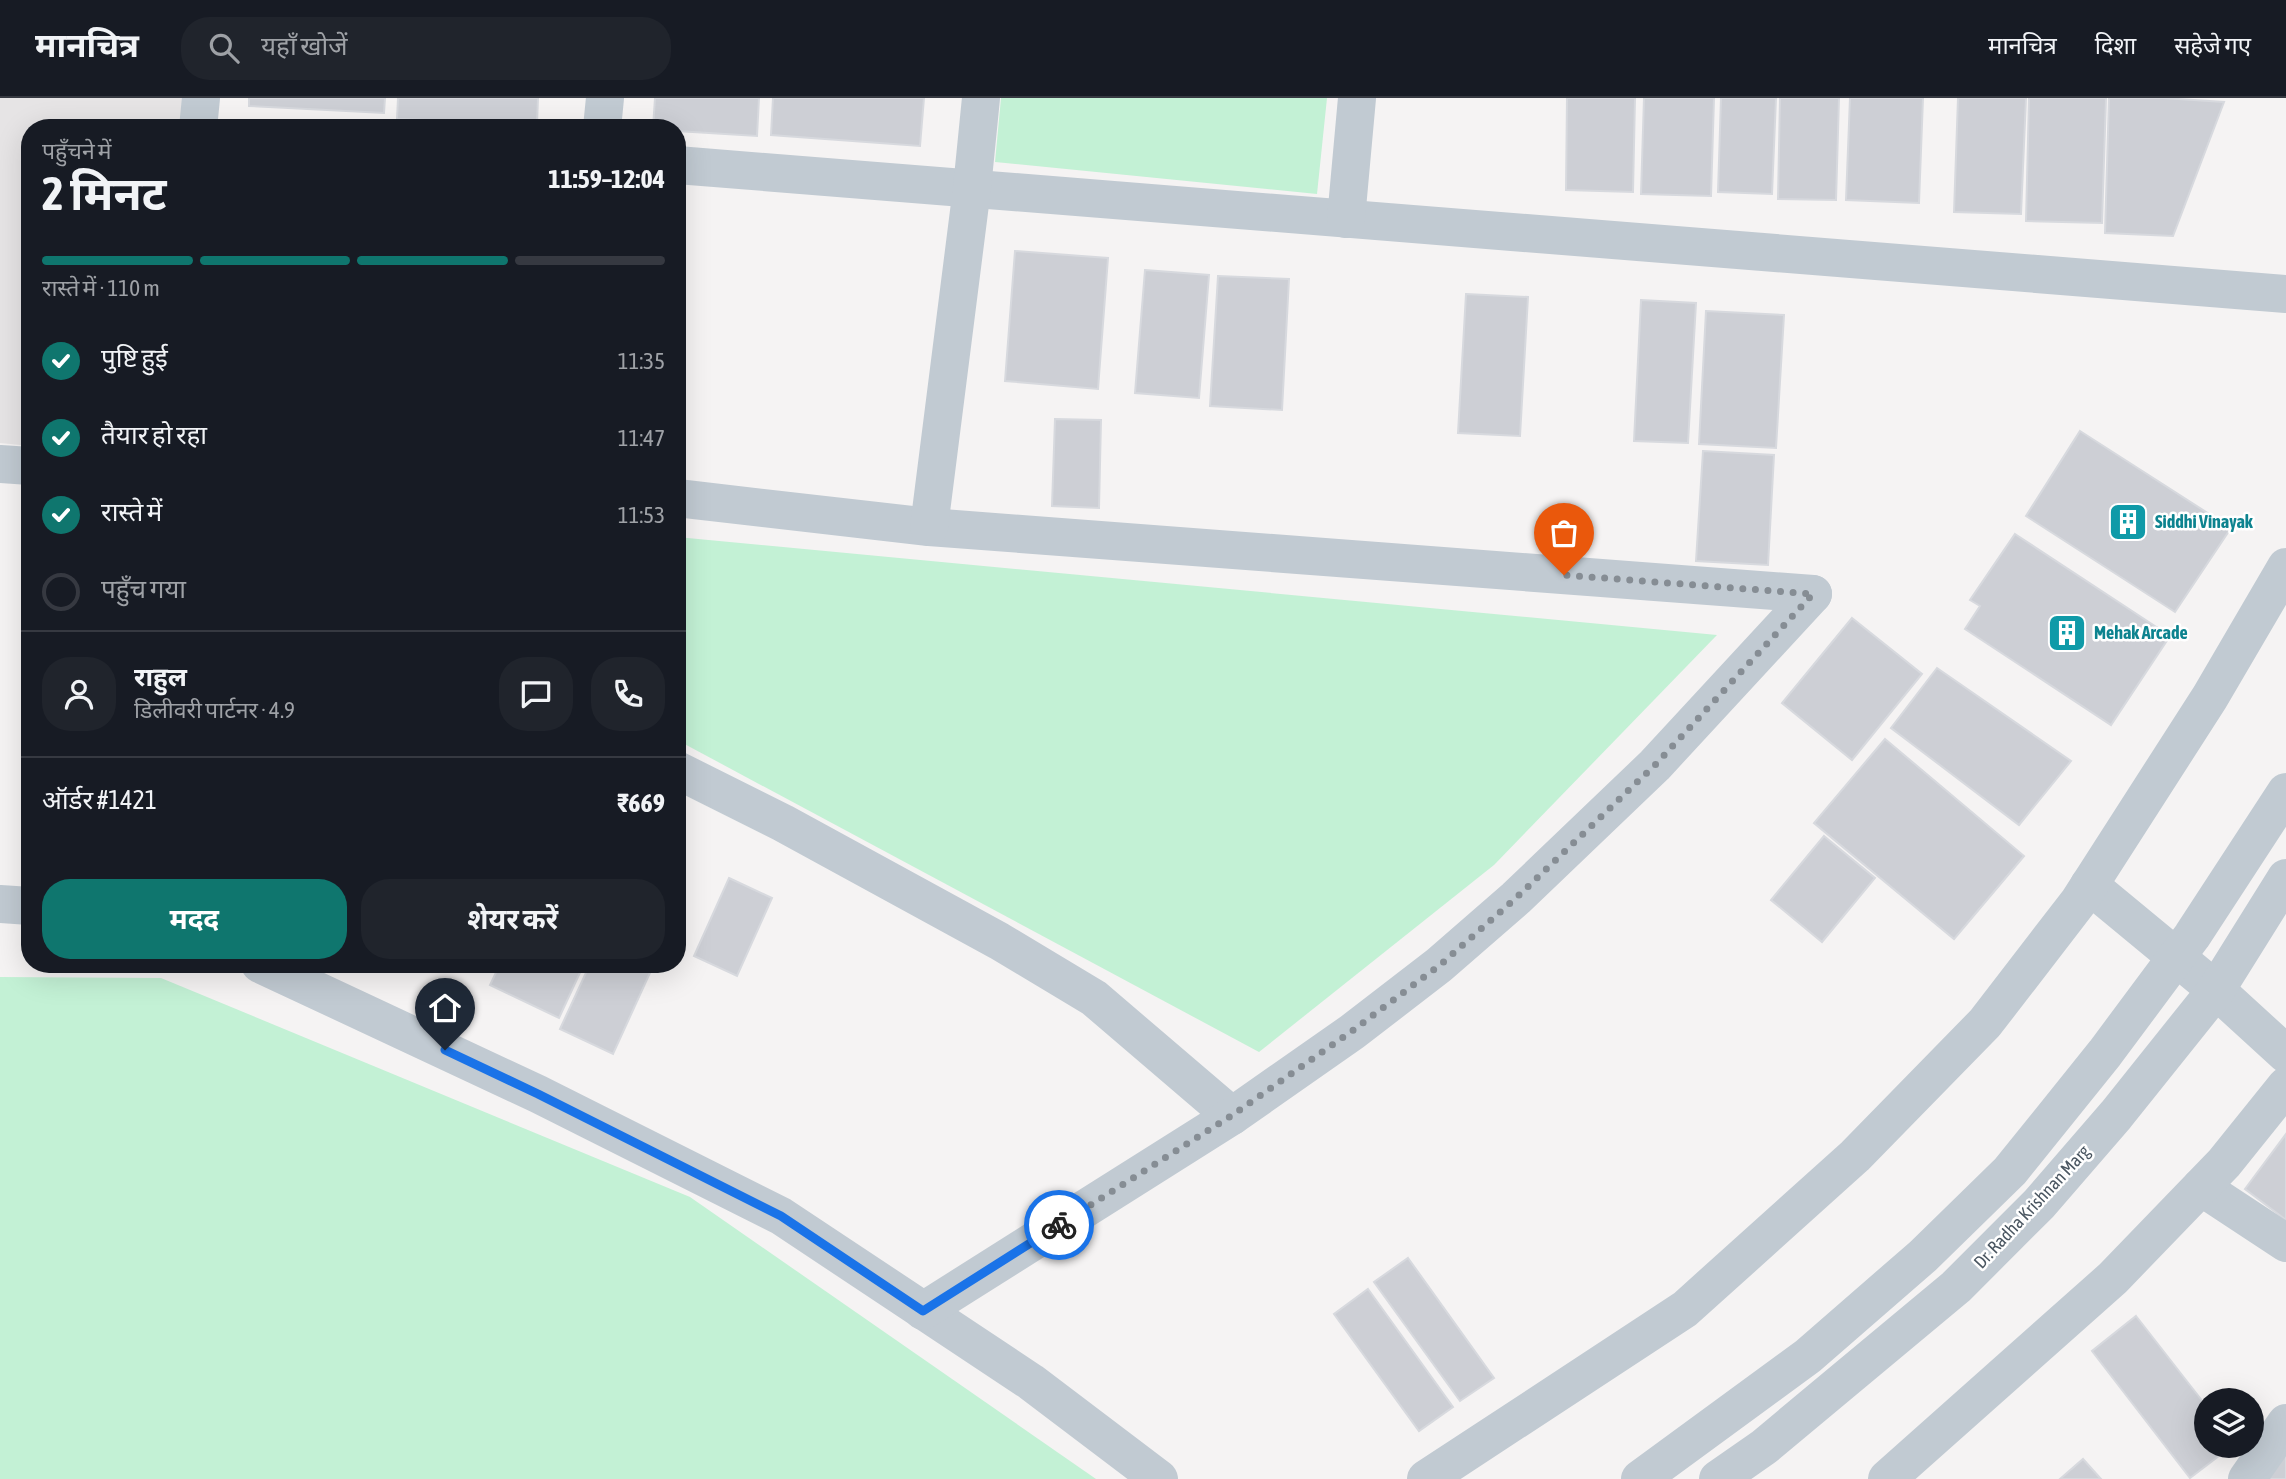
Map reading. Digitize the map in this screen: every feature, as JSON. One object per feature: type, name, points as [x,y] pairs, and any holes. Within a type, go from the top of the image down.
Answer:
[{"type":"street","points":[[603,119],[605,98]]},
{"type":"street","points":[[929,527],[981,98]]},
{"type":"street","points":[[1346,219],[1357,98]]},
{"type":"street","points":[[686,166],[2286,294]]},
{"type":"street","points":[[0,464],[21,465]]},
{"type":"street","points":[[686,499],[929,527],[1813,594],[1655,765],[1516,898],[1418,981],[1231,1116],[923,1311]]},
{"type":"street","points":[[1426,1479],[1685,1309],[1855,1156],[1985,1023],[2089,885],[2210,697],[2286,567]]},
{"type":"street","points":[[686,774],[783,823],[999,940],[1094,998],[1231,1116]]},
{"type":"street","points":[[1640,1479],[1808,1356],[1923,1256],[2010,1171],[2105,1053],[2175,958],[2286,792]]},
{"type":"street","name":"Dr. Radha Krishnan Marg","points":[[1718,1479],[1764,1447],[1956,1287],[2039,1204],[2116,1115],[2216,990],[2286,878]]},
{"type":"street","points":[[2089,885],[2216,990],[2286,1054]]},
{"type":"street","points":[[0,904],[21,905]]},
{"type":"street","points":[[279,973],[538,1094],[781,1216],[1031,1382],[1159,1479]]},
{"type":"street","points":[[1887,1479],[2113,1278],[2224,1163],[2286,1086]]},
{"type":"street","points":[[2201,1187],[2286,1243]]},
{"type":"street","points":[[2247,1479],[2286,1423]]},
{"type":"shaded area","points":[[0,98],[189,98],[188,119],[21,119],[21,445],[0,443]]},
{"type":"green space","points":[[1001,98],[1327,98],[1317,194],[995,162]]},
{"type":"green space","points":[[686,538],[1717,635],[1494,865],[1259,1052],[686,745]]},
{"type":"green space","points":[[0,977],[161,978],[690,1197],[1096,1479],[0,1479]]},
{"type":"building","points":[[249,98],[385,98],[384,113],[249,106]]},
{"type":"building","points":[[398,98],[538,98],[537,119],[397,119]]},
{"type":"building","points":[[655,98],[759,98],[757,136],[686,132],[686,119],[654,119]]},
{"type":"building","points":[[773,98],[924,98],[920,146],[771,135]]},
{"type":"building","points":[[1567,98],[1635,98],[1633,192],[1566,190]]},
{"type":"building","points":[[1644,98],[1714,98],[1711,196],[1641,194]]},
{"type":"building","points":[[1721,98],[1776,98],[1772,194],[1718,192]]},
{"type":"building","points":[[1780,98],[1839,98],[1836,200],[1778,199]]},
{"type":"building","points":[[1850,98],[1923,98],[1919,203],[1846,200]]},
{"type":"building","points":[[1958,98],[2026,98],[2021,214],[1954,212]]},
{"type":"building","points":[[2029,98],[2106,98],[2102,223],[2026,221]]},
{"type":"building","points":[[2109,98],[2224,102],[2173,236],[2105,233]]},
{"type":"building","points":[[1015,251],[1108,258],[1098,389],[1005,381]]},
{"type":"building","points":[[1145,270],[1209,275],[1199,398],[1135,393]]},
{"type":"building","points":[[1218,276],[1289,279],[1282,410],[1210,406]]},
{"type":"building","points":[[1466,294],[1528,297],[1520,436],[1458,433]]},
{"type":"building","points":[[1641,300],[1696,303],[1688,443],[1634,441]]},
{"type":"building","points":[[1706,311],[1784,315],[1776,448],[1699,444]]},
{"type":"building","points":[[1055,419],[1101,420],[1099,508],[1052,506]]},
{"type":"building","name":"Siddhi Vinayak","points":[[2080,431],[2231,528],[2175,612],[2026,516]]},
{"type":"building","points":[[1703,451],[1774,455],[1768,565],[1696,561]]},
{"type":"building","name":"Mehak Arcade","points":[[2015,534],[2170,636],[2111,725],[1965,629],[1980,606],[1970,600]]},
{"type":"building","points":[[1852,618],[1922,674],[1852,760],[1782,703]]},
{"type":"building","points":[[1937,668],[2071,761],[2019,825],[1891,728]]},
{"type":"building","points":[[1885,739],[2024,856],[1954,939],[1814,823]]},
{"type":"building","points":[[1824,836],[1875,878],[1822,942],[1771,900]]},
{"type":"building","points":[[729,878],[772,898],[737,976],[694,956]]},
{"type":"building","points":[[496,973],[580,973],[559,1018],[490,985]]},
{"type":"building","points":[[586,973],[650,973],[613,1054],[560,1029]]},
{"type":"building","points":[[2286,1134],[2286,1220],[2245,1189]]},
{"type":"building","points":[[1408,1258],[1494,1378],[1460,1401],[1374,1282]]},
{"type":"building","points":[[1368,1289],[1453,1407],[1419,1431],[1334,1314]]},
{"type":"building","points":[[2136,1316],[2194,1390],[2194,1458],[2216,1458],[2190,1478],[2092,1351]]},
{"type":"building","points":[[2286,1444],[2286,1479],[2260,1479]]},
{"type":"building","points":[[2083,1459],[2101,1479],[2060,1479]]},
{"type":"way so far","points":[[1059,1225],[1231,1116],[1440,965],[1516,898],[1655,765],[1813,594],[1564,575]]},
{"type":"place","name":"Siddhi Vinayak","points":[[2128,522]]},
{"type":"place","name":"Mehak Arcade","points":[[2067,633]]},
{"type":"route","points":[[445,1050],[781,1216],[923,1311],[1059,1225]]}]
